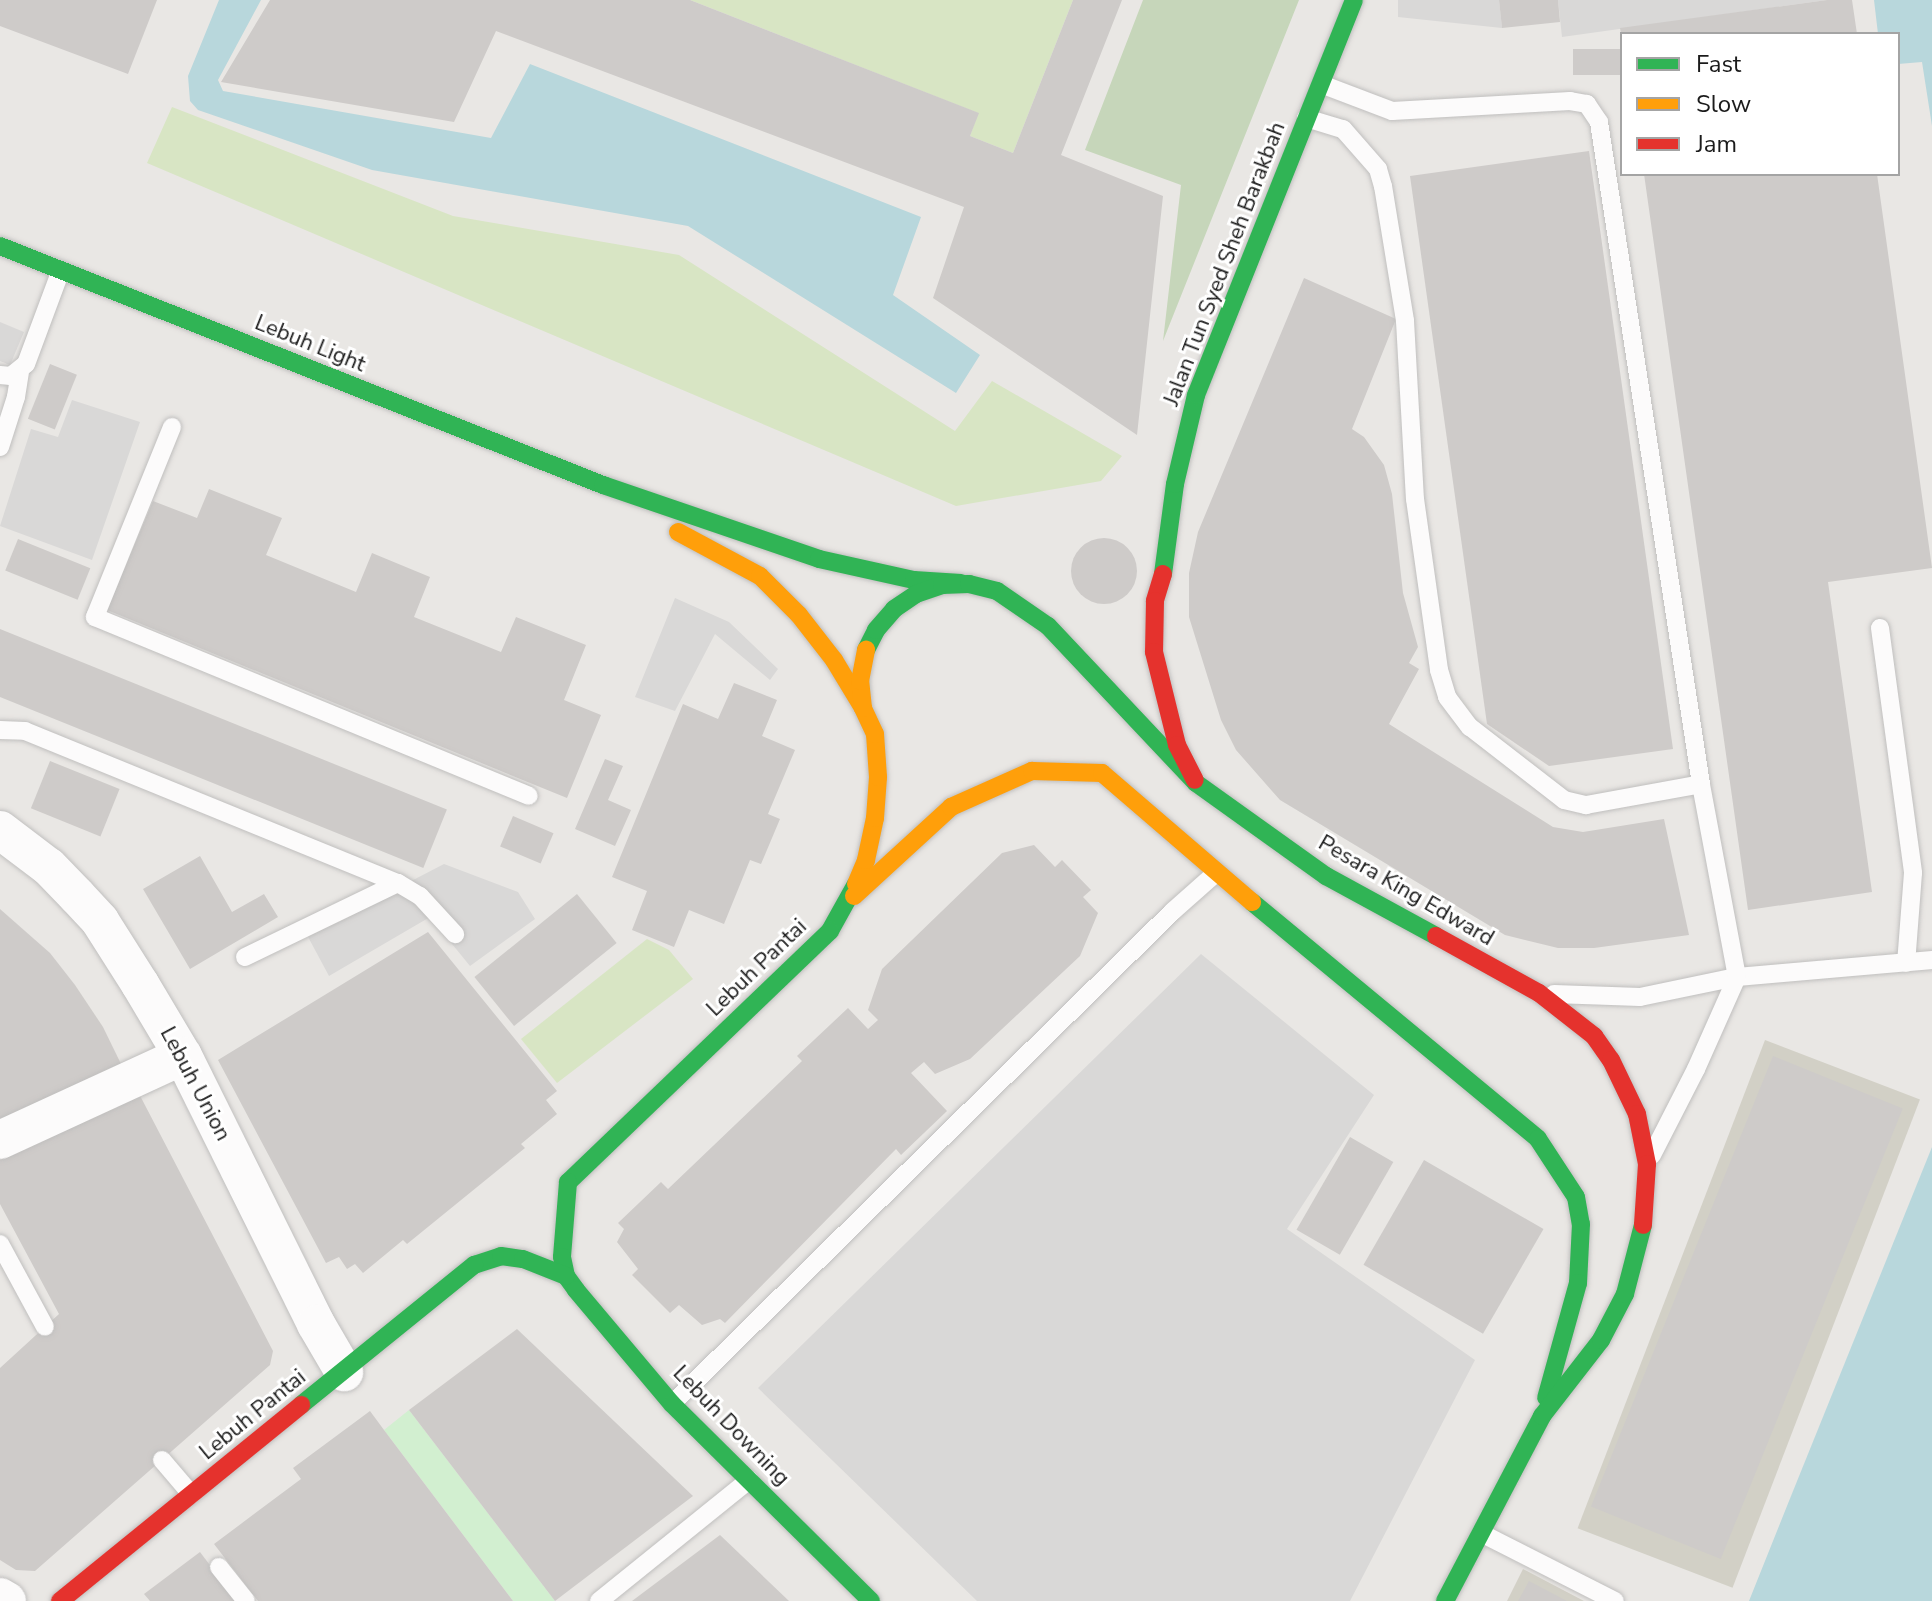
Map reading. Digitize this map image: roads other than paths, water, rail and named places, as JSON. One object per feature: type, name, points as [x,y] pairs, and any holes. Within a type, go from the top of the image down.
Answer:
[{"type":"main road","name":"Jalan Tun Syed Sheh Barakbah","points":[[1196,783],[1177,745],[1161,691],[1154,652],[1155,601],[1164,570],[1175,484],[1196,395],[1354,0]]},
{"type":"main road","name":"Lebuh Light","points":[[0,246],[603,485],[819,559],[914,580],[969,584]]},
{"type":"main road","name":"Lebuh Light","points":[[603,485],[654,519],[760,576],[808,626],[834,660],[875,734]]},
{"type":"main road","name":"Pesara King Edward","points":[[969,584],[997,591],[1048,626],[1196,783],[1326,876],[1539,993],[1594,1036],[1611,1060],[1637,1114],[1647,1164],[1645,1219],[1625,1294],[1601,1340],[1542,1416]]},
{"type":"main road","points":[[863,708],[860,681],[864,654],[876,630],[894,609],[916,594],[942,585],[969,584]]},
{"type":"main road","name":"Lebuh Pantai","points":[[566,1276],[562,1257],[568,1182],[830,931],[850,899],[866,860],[875,818],[878,777],[875,734]]},
{"type":"main road","points":[[850,899],[951,807],[1032,771],[1102,773],[1216,873],[1538,1139],[1576,1197],[1581,1224],[1578,1283],[1542,1416],[1445,1601]]},
{"type":"main road","name":"Lebuh Downing","points":[[474,1265],[501,1256],[523,1259],[566,1276],[672,1404],[871,1601]]},
{"type":"main road","name":"Lebuh Pantai","points":[[60,1601],[474,1265]]},
{"type":"street","name":"Lebuh Union","points":[[0,830],[49,867],[100,921],[183,1056],[316,1324],[344,1372]]},
{"type":"street","points":[[0,1140],[183,1056]]},
{"type":"street","points":[[0,1597],[7,1601]]},
{"type":"lane","points":[[1321,84],[1392,111],[1570,101],[1587,104],[1599,122],[1701,784],[1737,977],[1696,1069],[1647,1164]]},
{"type":"lane","points":[[1306,118],[1343,129],[1378,169],[1383,186],[1405,321],[1415,499],[1439,670],[1447,697],[1470,727],[1564,800],[1586,805],[1701,784]]},
{"type":"lane","points":[[0,447],[16,397],[20,372],[61,270]]},
{"type":"lane","points":[[0,375],[11,376],[20,372]]},
{"type":"lane","points":[[172,427],[95,617],[529,796]]},
{"type":"lane","points":[[1880,628],[1913,873],[1906,963]]},
{"type":"lane","points":[[0,730],[25,731],[398,883],[420,896],[455,934]]},
{"type":"lane","points":[[672,1404],[1173,911],[1216,873]]},
{"type":"lane","points":[[245,957],[398,883]]},
{"type":"lane","points":[[1539,993],[1640,997],[1737,977],[1932,960]]},
{"type":"lane","points":[[0,1244],[45,1327]]},
{"type":"lane","points":[[162,1460],[192,1495]]},
{"type":"lane","points":[[599,1601],[749,1480]]},
{"type":"lane","points":[[1481,1533],[1615,1601]]},
{"type":"lane","points":[[219,1567],[246,1601]]},
{"type":"water","points":[[219,0],[261,0],[218,80],[223,91],[491,138],[530,64],[921,217],[893,295],[980,355],[956,393],[688,226],[372,170],[198,110],[190,101],[188,76]]},
{"type":"water","points":[[1874,0],[1932,0],[1932,126],[1922,62],[1900,64],[1900,32],[1878,32]]},
{"type":"water","points":[[1932,1147],[1932,1601],[1749,1601],[1787,1506]]}]
